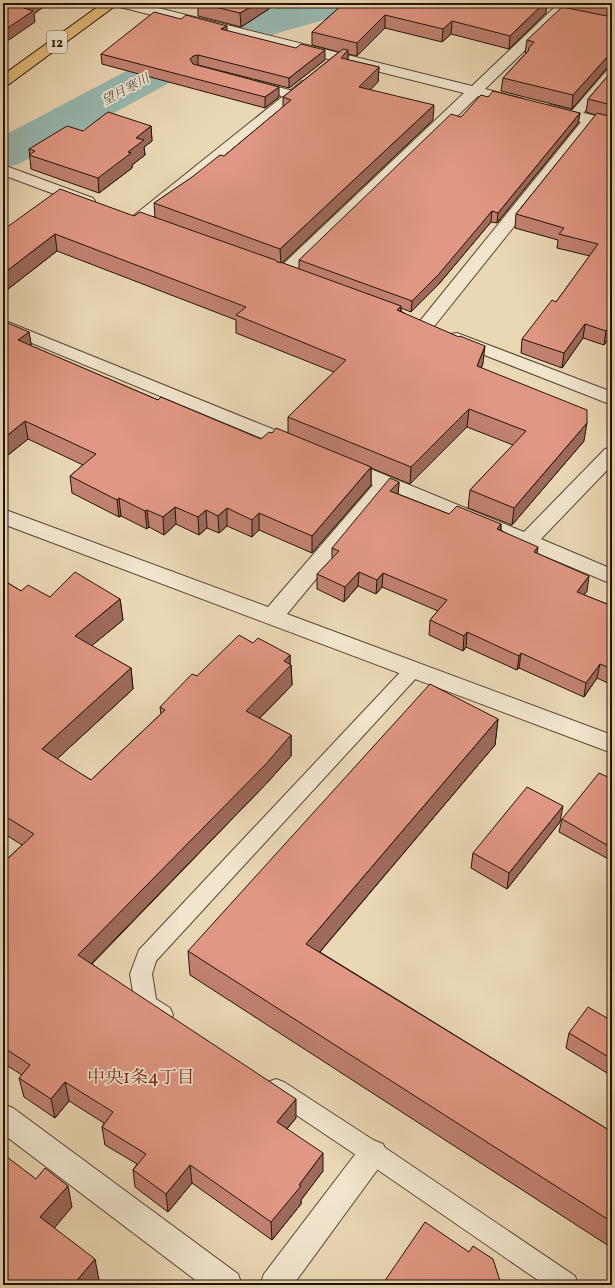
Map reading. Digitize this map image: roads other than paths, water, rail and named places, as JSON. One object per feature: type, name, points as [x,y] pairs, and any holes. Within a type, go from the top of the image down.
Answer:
[{"type":"highway","name":"12","points":[[3,82],[112,3]]},
{"type":"street","points":[[121,3],[261,38],[327,67],[475,92],[612,125]]},
{"type":"street","points":[[283,274],[560,10]]},
{"type":"street","points":[[138,221],[327,67]]},
{"type":"street","points":[[591,120],[418,322],[612,399]]},
{"type":"street","points":[[3,170],[103,207]]},
{"type":"street","points":[[3,325],[386,482],[612,577]]},
{"type":"street","points":[[528,542],[612,453]]},
{"type":"street","points":[[272,617],[386,482]]},
{"type":"street","points":[[3,516],[612,744]]},
{"type":"street","points":[[3,1118],[227,1285]]},
{"type":"street","points":[[275,1285],[373,1153]]},
{"type":"lane","points":[[574,116],[612,72]]},
{"type":"lane","points":[[242,82],[293,95]]},
{"type":"lane","points":[[180,1026],[146,1004],[141,974],[147,956],[413,670]]},
{"type":"lane","points":[[260,1078],[566,1285]]},
{"type":"waterway","name":"望月寒川","points":[[3,154],[208,45],[267,23],[342,3]]},
{"type":"district","name":"中央1条4丁目","points":[[141,1077]]}]
